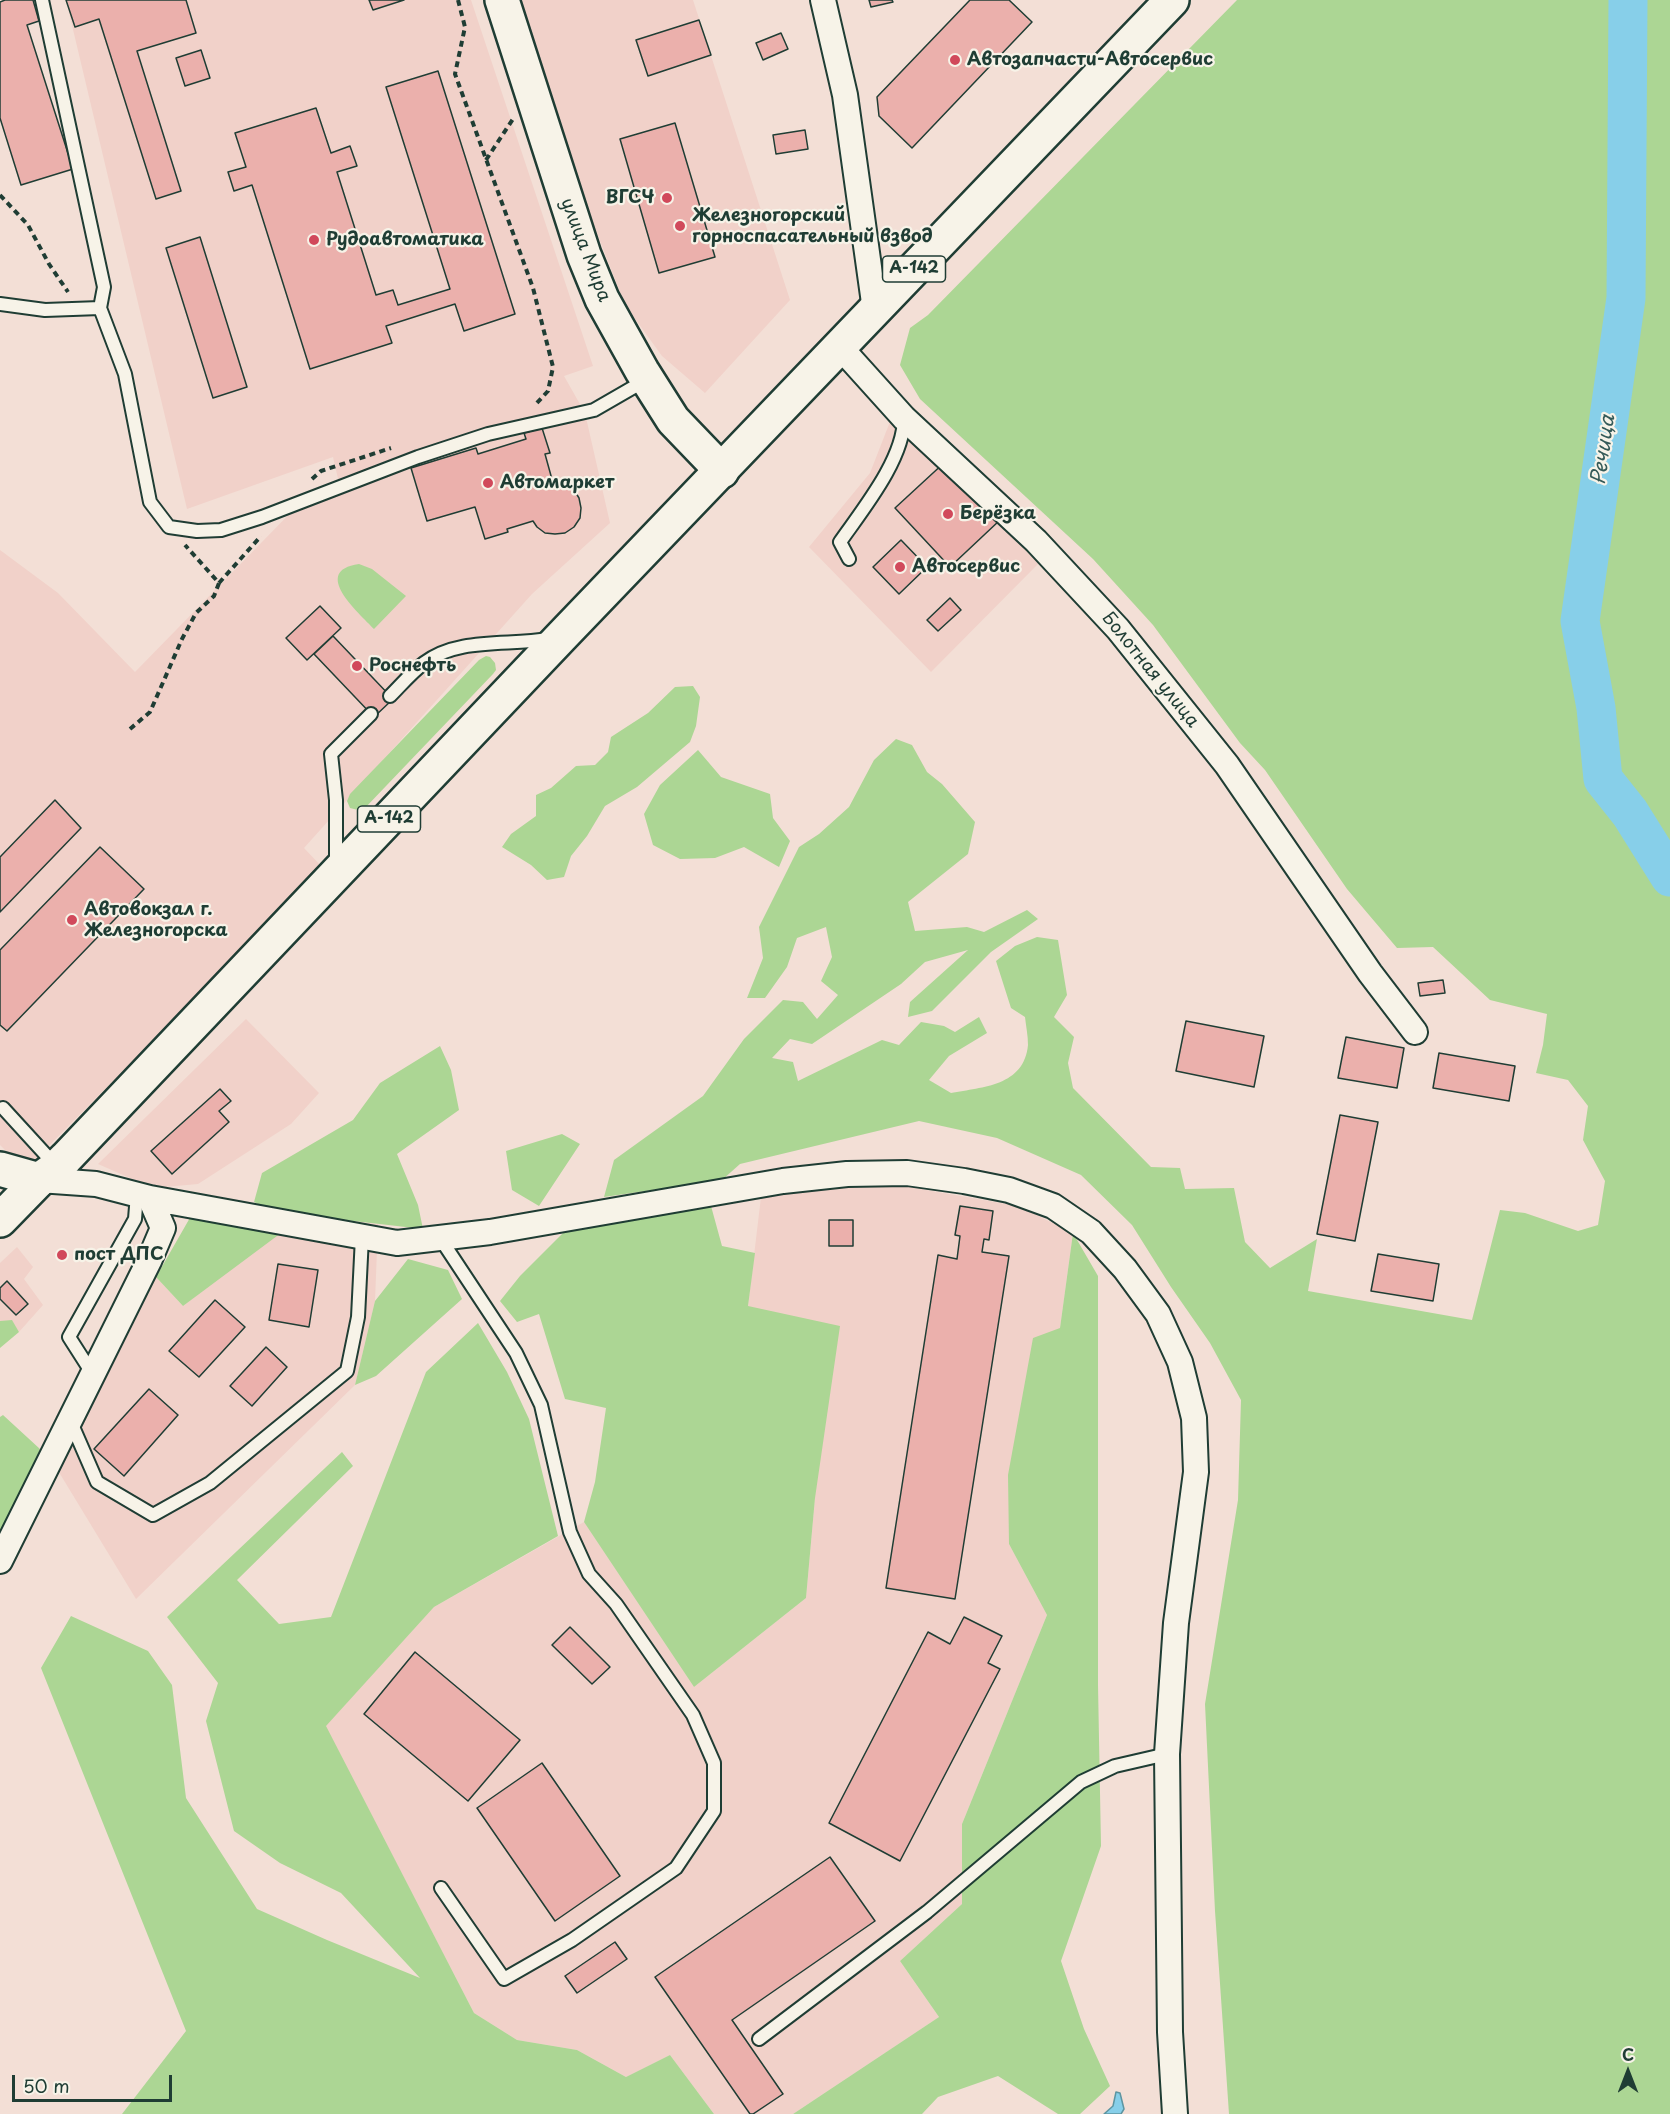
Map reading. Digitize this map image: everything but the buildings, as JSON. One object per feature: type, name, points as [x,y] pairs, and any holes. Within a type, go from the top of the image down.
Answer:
[{"type":"main road","name":"улица Мира","points":[[502,0],[584,255],[602,299],[647,380],[673,420],[722,471]]},
{"type":"main road","name":"А-142","points":[[0,1220],[48,1174],[336,875],[1172,0]]},
{"type":"main road","points":[[0,1169],[48,1174]]},
{"type":"street","points":[[823,0],[845,95],[875,310]]},
{"type":"street","name":"Болотная улица","points":[[840,347],[904,418],[1036,541],[1118,628],[1227,765],[1370,973],[1415,1032]]},
{"type":"street","points":[[48,1174],[144,1196],[397,1243],[490,1232],[783,1181],[848,1174],[907,1173],[1009,1190],[1053,1206],[1091,1232],[1125,1269],[1158,1314],[1180,1362],[1194,1418],[1196,1472],[1176,1623],[1167,1754],[1170,2032],[1175,2114]]},
{"type":"street","points":[[0,1561],[164,1228],[144,1196]]},
{"type":"lane","points":[[42,0],[104,287],[100,308],[125,374],[150,502],[169,527],[197,531],[221,530],[262,517],[418,457],[488,434],[594,410],[647,380]]},
{"type":"lane","points":[[0,304],[45,310],[100,308]]},
{"type":"lane","points":[[849,559],[840,542],[880,485],[904,433],[904,418]]},
{"type":"lane","points":[[390,696],[425,662],[453,649],[486,644],[529,643],[561,637]]},
{"type":"lane","points":[[336,875],[336,800],[331,753],[372,714]]},
{"type":"lane","points":[[3,1108],[48,1174]]},
{"type":"lane","points":[[92,1373],[69,1337],[135,1220],[144,1196]]},
{"type":"lane","points":[[69,1419],[97,1482],[153,1515],[210,1484],[347,1371],[358,1317],[362,1237]]},
{"type":"lane","points":[[440,1238],[516,1353],[541,1405],[570,1532],[589,1574],[615,1605],[693,1715],[714,1763],[714,1811],[676,1868],[572,1940],[504,1979],[441,1888]]},
{"type":"lane","points":[[759,2039],[927,1912],[1081,1782],[1115,1766],[1167,1754]]},
{"type":"path","points":[[458,0],[465,27],[455,74],[532,288],[553,368]]},
{"type":"path","points":[[0,195],[28,225],[66,291],[100,308]]},
{"type":"path","points":[[130,729],[150,712],[191,622],[214,596],[219,583],[169,527]]},
{"type":"shaded area","points":[[66,0],[471,0],[593,366],[564,376],[585,413],[610,523],[532,594],[304,848],[323,868],[25,1170],[0,1145],[0,550],[58,593],[135,672],[303,500],[339,483],[333,457],[187,509]]},
{"type":"shaded area","name":"Железногорский горноспасательный взвод","points":[[516,0],[693,0],[790,300],[705,393],[662,356],[625,305],[565,151]]},
{"type":"shaded area","points":[[899,409],[1040,562],[931,672],[809,547],[870,473],[893,414]]},
{"type":"shaded area","points":[[246,1019],[319,1093],[291,1124],[198,1184],[153,1188],[98,1164]]},
{"type":"shaded area","points":[[903,1186],[1018,1206],[1073,1233],[1060,1328],[1009,1544],[1047,1615],[962,1824],[962,1904],[900,1961],[939,2017],[793,2114],[714,2114],[670,2055],[626,2077],[577,2050],[517,2040],[474,2013],[325,1726],[434,1607],[584,1522],[694,1687],[806,1598],[815,1498],[748,1306],[761,1197],[820,1189]]},
{"type":"shaded area","points":[[297,1215],[378,1224],[375,1301],[355,1385],[136,1599],[57,1469],[156,1277],[183,1306]]},
{"type":"shaded area","points":[[17,1247],[33,1267],[24,1279],[43,1305],[19,1332],[12,1321],[0,1321],[0,1263]]},
{"type":"green space","points":[[1237,0],[1670,0],[1670,2114],[1229,2114],[1215,1911],[1205,1704],[1238,1500],[1241,1400],[1210,1343],[1132,1225],[1081,1175],[997,1138],[919,1121],[740,1164],[722,1180],[604,1197],[614,1160],[703,1096],[744,1039],[783,1000],[803,1002],[817,1019],[838,995],[821,981],[832,957],[826,927],[797,938],[787,967],[765,998],[747,998],[763,958],[759,927],[799,847],[819,834],[849,807],[874,760],[896,739],[912,745],[927,772],[942,784],[975,822],[968,854],[908,902],[915,931],[967,927],[984,932],[1027,910],[1038,919],[991,952],[932,1011],[908,1017],[910,1002],[968,950],[925,962],[901,984],[812,1044],[790,1039],[772,1058],[793,1062],[798,1081],[882,1040],[899,1045],[921,1022],[944,1026],[955,1032],[979,1017],[987,1033],[949,1056],[929,1080],[951,1093],[988,1086],[1010,1077],[1025,1059],[1028,1045],[1027,1031],[1025,1017],[1011,1008],[996,961],[1015,946],[1037,937],[1058,940],[1067,995],[1054,1017],[1074,1037],[1068,1063],[1073,1088],[1151,1167],[1180,1168],[1185,1189],[1234,1188],[1245,1242],[1270,1268],[1317,1239],[1308,1291],[1472,1320],[1500,1210],[1525,1213],[1578,1231],[1598,1225],[1605,1181],[1583,1140],[1588,1106],[1568,1080],[1536,1073],[1547,1014],[1490,1000],[1433,947],[1397,948],[1347,889],[1265,770],[1240,743],[1153,625],[1093,559],[920,399],[900,365],[910,328],[928,315]]},
{"type":"green space","points":[[359,564],[372,569],[406,596],[374,629],[342,593],[338,583],[339,575],[345,568]]},
{"type":"green space","points":[[486,656],[495,663],[496,670],[493,674],[365,808],[358,810],[350,808],[347,801],[350,794],[479,660]]},
{"type":"green space","points":[[693,686],[700,697],[696,726],[690,742],[637,787],[605,806],[587,836],[571,856],[564,877],[547,880],[531,865],[502,847],[511,834],[536,816],[536,795],[551,788],[576,766],[595,765],[608,752],[611,737],[648,713],[675,687]]},
{"type":"green space","points":[[698,750],[721,777],[770,794],[773,818],[790,841],[779,867],[744,847],[715,858],[680,859],[653,845],[644,814],[660,785]]},
{"type":"green space","points":[[440,1046],[451,1070],[459,1110],[397,1154],[418,1205],[423,1229],[275,1212],[254,1202],[262,1173],[353,1120],[380,1083]]},
{"type":"green space","points":[[562,1134],[580,1144],[539,1206],[512,1190],[506,1151]]},
{"type":"green space","points":[[711,1206],[722,1246],[755,1253],[748,1306],[840,1326],[815,1498],[806,1598],[694,1687],[584,1522],[595,1482],[606,1408],[565,1399],[539,1314],[517,1322],[500,1301],[520,1276],[564,1232]]},
{"type":"green space","points":[[191,1216],[281,1233],[183,1306],[156,1277]]},
{"type":"green space","points":[[1073,1233],[1098,1276],[1098,1685],[1101,1846],[1061,1961],[1084,2029],[1110,2086],[1080,2114],[1058,2114],[998,2076],[938,2097],[922,2114],[793,2114],[939,2017],[900,1961],[962,1904],[962,1824],[1047,1615],[1009,1544],[1008,1475],[1033,1338],[1060,1328]]},
{"type":"green space","points":[[408,1259],[448,1270],[462,1299],[376,1376],[355,1385],[375,1301]]},
{"type":"green space","points":[[12,1320],[19,1332],[0,1348],[0,1321]]},
{"type":"green space","points":[[478,1323],[507,1372],[529,1419],[558,1536],[434,1607],[326,1726],[474,2013],[517,2040],[577,2050],[626,2077],[670,2055],[714,2114],[122,2114],[186,2031],[41,1668],[71,1616],[148,1651],[172,1685],[186,1798],[257,1909],[420,1978],[341,1893],[280,1863],[234,1831],[206,1721],[218,1683],[167,1617],[342,1452],[353,1466],[237,1580],[279,1624],[331,1617],[426,1372]]},
{"type":"green space","points":[[3,1415],[40,1449],[24,1490],[0,1531],[0,1417]]},
{"type":"water","points":[[1116,2092],[1120,2093],[1124,2109],[1121,2114],[1104,2114],[1113,2106]]},
{"type":"waterway","name":"Речица","points":[[1628,0],[1626,298],[1580,621],[1596,708],[1603,779],[1630,813],[1670,877]]},
{"type":"place","name":"Автозапчасти-Автосервис","points":[[955,60]]},
{"type":"place","name":"ВГСЧ","points":[[667,198]]},
{"type":"place","name":"Железногорский горноспасательный взвод","points":[[680,226]]},
{"type":"place","name":"Рудоавтоматика","points":[[314,240]]},
{"type":"place","name":"Автомаркет","points":[[488,483]]},
{"type":"place","name":"Берёзка","points":[[948,514]]},
{"type":"place","name":"Автосервис","points":[[900,567]]},
{"type":"place","name":"Роснефть","points":[[357,666]]},
{"type":"place","name":"Автовокзал г. Железногорска","points":[[72,920]]},
{"type":"place","name":"пост ДПС","points":[[62,1255]]}]
